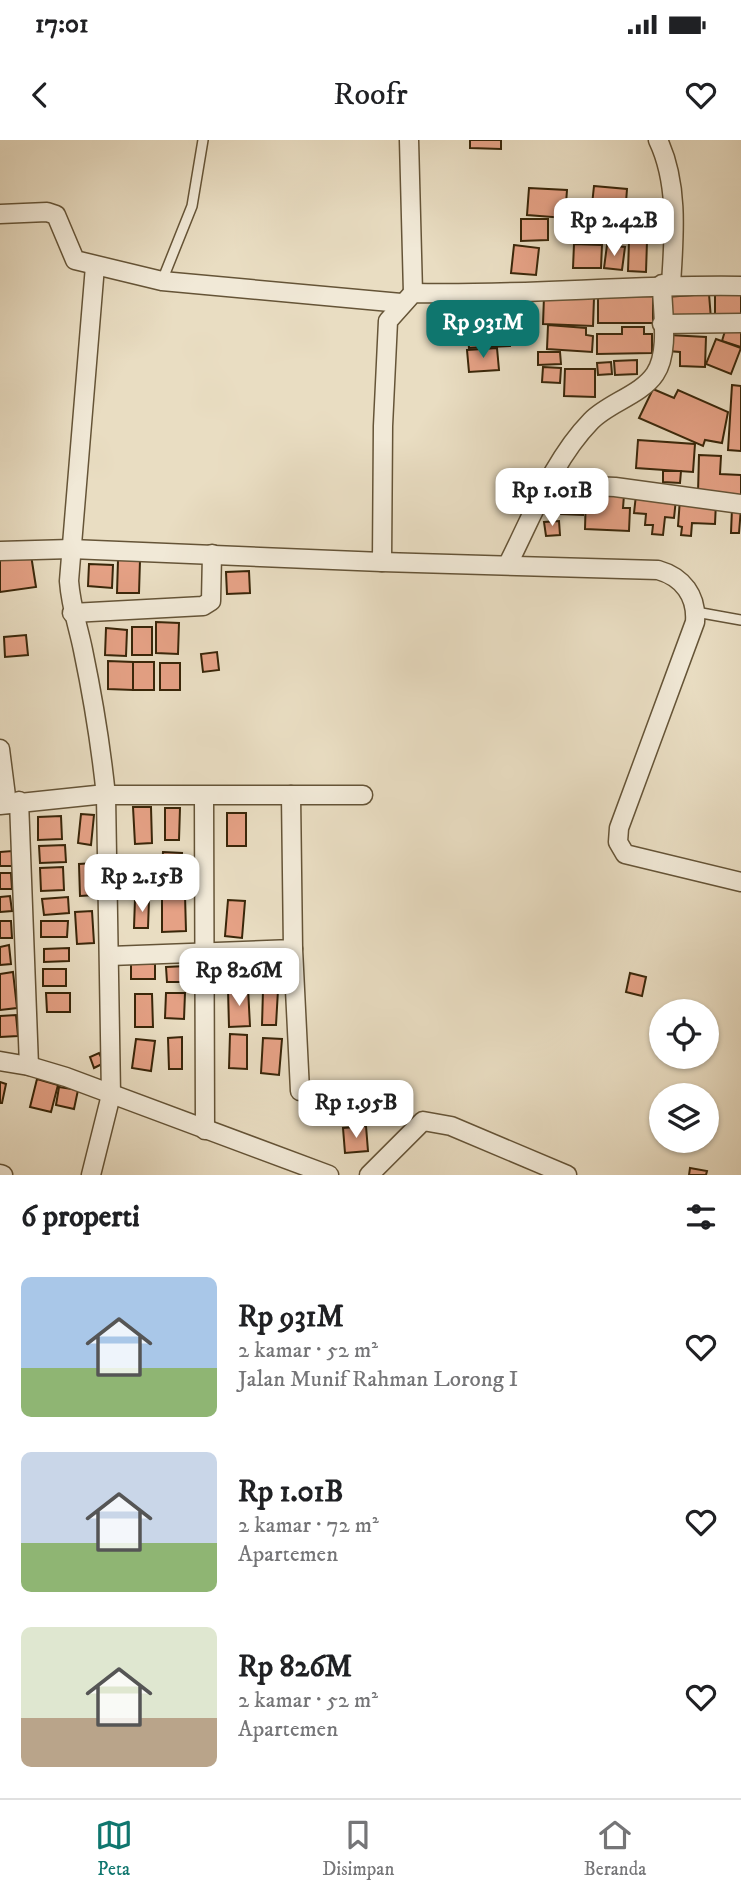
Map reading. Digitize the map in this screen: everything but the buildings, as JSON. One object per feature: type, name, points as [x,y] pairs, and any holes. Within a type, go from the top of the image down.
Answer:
[{"type":"street","points":[[382,562],[388,321],[407,298],[410,140]]},
{"type":"street","points":[[508,564],[548,484],[581,432],[593,419],[655,374],[662,354],[666,284],[673,248],[671,176],[658,140]]},
{"type":"street","points":[[0,214],[47,212],[56,215],[75,260],[162,281],[407,298],[666,284],[741,286]]},
{"type":"street","points":[[91,1175],[111,1096],[106,796],[82,647],[72,613],[69,581],[95,266]]},
{"type":"street","points":[[662,324],[741,323]]},
{"type":"street","points":[[548,484],[615,487],[741,504]]},
{"type":"street","points":[[0,551],[71,549],[658,570],[684,584],[696,612],[695,622],[619,828],[618,842],[625,854],[741,882]]},
{"type":"street","points":[[72,613],[203,606],[211,601],[212,554]]},
{"type":"street","points":[[0,749],[9,803],[29,1066]]},
{"type":"street","points":[[291,795],[293,949],[300,1091]]},
{"type":"street","points":[[9,803],[106,796],[363,795]]},
{"type":"street","points":[[204,796],[205,1130]]},
{"type":"street","points":[[110,956],[293,949]]},
{"type":"street","points":[[0,1061],[29,1066],[329,1175]]},
{"type":"street","points":[[369,1175],[423,1121],[450,1126],[567,1175]]},
{"type":"lane","points":[[162,281],[192,206],[203,140]]},
{"type":"lane","points":[[696,612],[741,620]]}]
